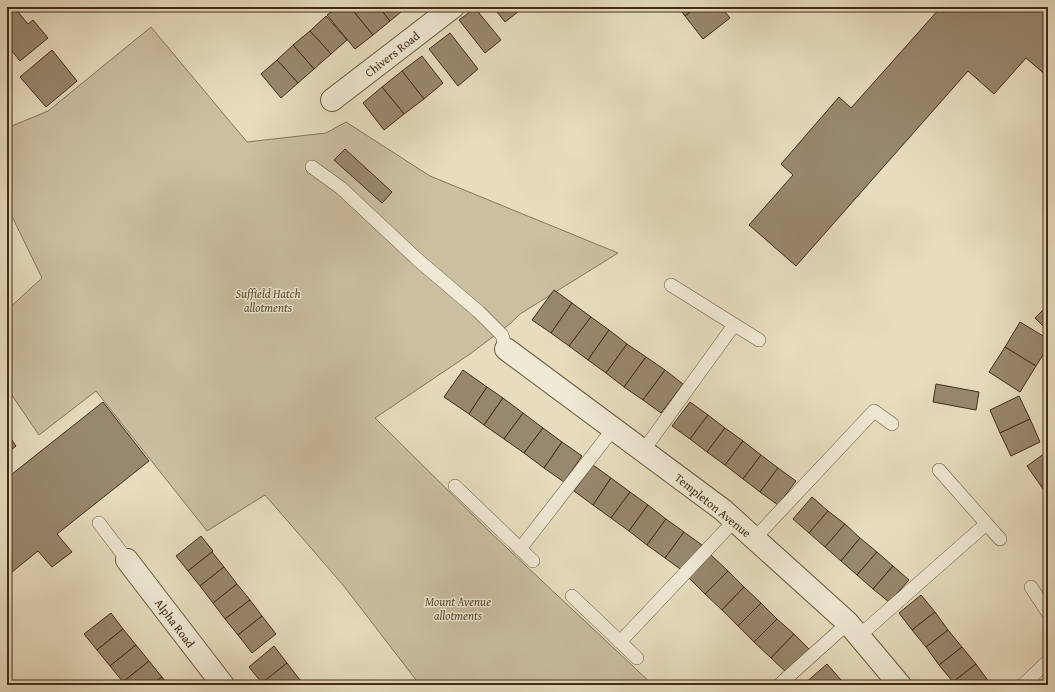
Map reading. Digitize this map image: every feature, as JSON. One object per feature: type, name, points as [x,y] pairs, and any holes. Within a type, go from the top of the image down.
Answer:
[{"type":"street","name":"Chivers Road","points":[[332,100],[453,7]]},
{"type":"street","name":"Templeton Avenue","points":[[506,349],[735,520],[854,629],[900,685]]},
{"type":"street","name":"Alpha Road","points":[[127,560],[223,685]]},
{"type":"lane","points":[[312,167],[341,188],[418,260],[479,312],[502,335],[506,349]]},
{"type":"lane","points":[[671,285],[760,340]]},
{"type":"lane","points":[[643,451],[734,325]]},
{"type":"lane","points":[[755,538],[874,411],[892,424]]},
{"type":"lane","points":[[520,549],[613,429]]},
{"type":"lane","points":[[939,470],[1000,539]]},
{"type":"lane","points":[[455,486],[533,561]]},
{"type":"lane","points":[[620,642],[735,520]]},
{"type":"lane","points":[[99,523],[127,560]]},
{"type":"lane","points":[[779,685],[854,629],[986,524]]},
{"type":"lane","points":[[1031,587],[1048,613]]},
{"type":"lane","points":[[572,596],[637,658]]},
{"type":"lane","points":[[1023,685],[1048,661]]},
{"type":"green space","name":"Suffield Hatch allotments","points":[[151,27],[247,142],[326,133],[346,122],[430,176],[618,253],[520,314],[511,323],[470,354],[375,418],[493,535],[653,685],[420,685],[343,585],[265,495],[207,531],[96,391],[39,435],[7,388],[7,310],[42,278],[7,206],[7,128],[48,111]]},
{"type":"building","points":[[7,7],[14,7],[28,24],[33,20],[48,38],[20,61],[7,45]]},
{"type":"building","points":[[338,7],[350,7],[373,35],[355,49],[327,15]]},
{"type":"building","points":[[350,7],[379,7],[390,21],[373,35]]},
{"type":"building","points":[[379,7],[407,7],[390,21]]},
{"type":"building","points":[[493,7],[515,7],[519,11],[505,22]]},
{"type":"building","points":[[515,7],[524,7],[519,11]]},
{"type":"building","points":[[678,7],[697,7],[685,16]]},
{"type":"building","points":[[697,7],[721,7],[730,18],[703,39],[685,16]]},
{"type":"building","points":[[941,7],[1048,7],[1048,77],[1026,58],[994,94],[968,71],[796,266],[749,225],[793,175],[781,164],[839,97],[851,108]]},
{"type":"building","points":[[475,8],[501,40],[485,53],[459,20]]},
{"type":"building","points":[[326,16],[347,40],[331,54],[310,31]]},
{"type":"building","points":[[310,31],[331,54],[314,69],[293,45]]},
{"type":"building","points":[[450,33],[478,69],[458,86],[429,49]]},
{"type":"building","points":[[293,45],[314,69],[298,83],[277,60]]},
{"type":"building","points":[[52,50],[77,81],[46,107],[20,77]]},
{"type":"building","points":[[422,56],[443,83],[424,99],[402,71]]},
{"type":"building","points":[[277,60],[298,83],[281,98],[261,74]]},
{"type":"building","points":[[402,71],[424,99],[404,114],[382,87]]},
{"type":"building","points":[[382,87],[404,114],[384,130],[363,103]]},
{"type":"building","points":[[345,149],[392,192],[382,203],[334,160]]},
{"type":"building","points":[[554,290],[572,303],[551,333],[532,320]]},
{"type":"building","points":[[572,303],[591,317],[569,346],[551,333]]},
{"type":"building","points":[[1048,305],[1048,331],[1035,318]]},
{"type":"building","points":[[591,317],[609,330],[588,360],[569,346]]},
{"type":"building","points":[[1020,322],[1048,339],[1048,347],[1036,366],[1005,347]]},
{"type":"building","points":[[609,330],[627,344],[606,373],[588,360]]},
{"type":"building","points":[[627,344],[646,357],[624,387],[606,373]]},
{"type":"building","points":[[1005,347],[1036,366],[1020,392],[989,372]]},
{"type":"building","points":[[646,357],[665,370],[643,400],[624,387]]},
{"type":"building","points":[[463,370],[487,387],[469,414],[444,397]]},
{"type":"building","points":[[665,370],[683,384],[661,413],[643,400]]},
{"type":"building","points":[[936,384],[979,392],[976,410],[933,402]]},
{"type":"building","points":[[487,387],[503,398],[484,425],[469,414]]},
{"type":"building","points":[[1019,396],[1030,419],[1000,433],[990,410]]},
{"type":"building","points":[[503,398],[523,413],[504,439],[484,425]]},
{"type":"building","points":[[103,402],[149,461],[57,534],[72,552],[52,567],[38,551],[7,576],[7,478]]},
{"type":"building","points":[[690,402],[708,415],[690,439],[672,426]]},
{"type":"building","points":[[523,413],[543,428],[524,453],[504,439]]},
{"type":"building","points":[[708,415],[725,428],[707,452],[690,439]]},
{"type":"building","points":[[1030,419],[1040,442],[1011,456],[1000,433]]},
{"type":"building","points":[[543,428],[562,442],[544,468],[524,453]]},
{"type":"building","points":[[725,428],[743,441],[725,465],[707,452]]},
{"type":"building","points":[[7,433],[16,446],[7,453]]},
{"type":"building","points":[[743,441],[761,455],[743,479],[725,465]]},
{"type":"building","points":[[562,442],[582,456],[564,482],[544,468]]},
{"type":"building","points":[[1048,451],[1048,481],[1041,486],[1027,466]]},
{"type":"building","points":[[761,455],[778,468],[760,492],[743,479]]},
{"type":"building","points":[[593,465],[611,478],[593,505],[574,491]]},
{"type":"building","points":[[778,468],[796,481],[778,505],[760,492]]},
{"type":"building","points":[[611,478],[630,492],[611,518],[593,505]]},
{"type":"building","points":[[1048,481],[1048,496],[1041,486]]},
{"type":"building","points":[[630,492],[648,505],[629,531],[611,518]]},
{"type":"building","points":[[812,497],[828,511],[809,533],[793,519]]},
{"type":"building","points":[[648,505],[666,519],[647,545],[629,531]]},
{"type":"building","points":[[828,511],[845,524],[825,547],[809,533]]},
{"type":"building","points":[[666,519],[684,532],[665,558],[647,545]]},
{"type":"building","points":[[845,524],[860,538],[841,561],[825,547]]},
{"type":"building","points":[[684,532],[702,545],[683,571],[665,558]]},
{"type":"building","points":[[201,536],[213,551],[188,571],[176,556]]},
{"type":"building","points":[[860,538],[877,552],[857,575],[841,561]]},
{"type":"building","points":[[212,552],[224,567],[200,586],[188,571]]},
{"type":"building","points":[[877,552],[893,566],[873,589],[857,575]]},
{"type":"building","points":[[711,555],[728,571],[705,594],[689,578]]},
{"type":"building","points":[[893,566],[909,580],[889,602],[873,589]]},
{"type":"building","points":[[224,567],[237,584],[213,603],[200,586]]},
{"type":"building","points":[[728,571],[744,587],[722,610],[705,594]]},
{"type":"building","points":[[237,584],[250,600],[225,619],[213,603]]},
{"type":"building","points":[[744,587],[761,603],[738,626],[722,610]]},
{"type":"building","points":[[921,595],[935,612],[912,630],[899,613]]},
{"type":"building","points":[[250,600],[262,616],[238,635],[225,619]]},
{"type":"building","points":[[761,603],[777,619],[754,642],[738,626]]},
{"type":"building","points":[[935,612],[948,630],[926,647],[912,630]]},
{"type":"building","points":[[111,613],[123,629],[97,650],[84,634]]},
{"type":"building","points":[[262,616],[276,634],[252,653],[238,635]]},
{"type":"building","points":[[777,619],[794,634],[771,658],[754,642]]},
{"type":"building","points":[[123,629],[136,645],[110,666],[97,650]]},
{"type":"building","points":[[948,630],[962,647],[939,665],[926,647]]},
{"type":"building","points":[[794,634],[810,650],[788,674],[771,658]]},
{"type":"building","points":[[136,645],[149,661],[123,682],[110,666]]},
{"type":"building","points":[[274,646],[287,663],[262,683],[249,667]]},
{"type":"building","points":[[962,647],[976,664],[953,682],[939,665]]},
{"type":"building","points":[[149,661],[162,677],[151,685],[125,685],[123,682]]},
{"type":"building","points":[[287,663],[300,680],[293,685],[263,685],[262,683]]},
{"type":"building","points":[[827,664],[841,680],[835,685],[804,684]]},
{"type":"building","points":[[976,664],[989,682],[985,685],[955,685],[953,682]]},
{"type":"building","points":[[162,677],[168,685],[151,685]]},
{"type":"building","points":[[300,680],[305,685],[293,685]]},
{"type":"building","points":[[841,680],[845,685],[835,685]]},
{"type":"park label","name":"Mount Avenue allotments","points":[[458,608]]}]
